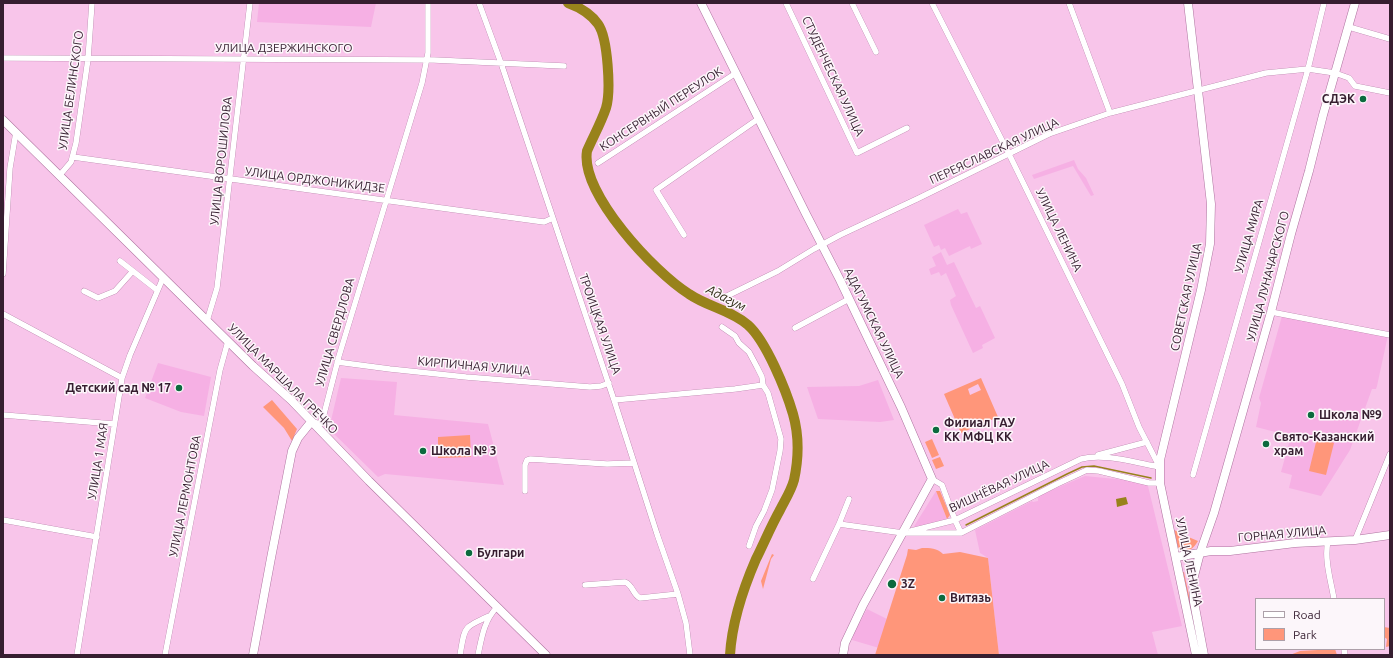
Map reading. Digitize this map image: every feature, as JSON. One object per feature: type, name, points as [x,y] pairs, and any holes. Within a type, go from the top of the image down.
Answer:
[{"type":"main road","name":"АДАГУМСКАЯ УЛИЦА","points":[[701,3],[849,299],[904,414],[932,479]]},
{"type":"main road","name":"СОВЕТСКАЯ УЛИЦА","points":[[1160,471],[1160,460],[1201,290],[1210,244],[1212,204],[1188,3]]},
{"type":"main road","name":"УЛИЦА ЛУНАЧАРСКОГО","points":[[1200,553],[1214,513],[1272,312],[1355,3]]},
{"type":"main road","name":"УЛИЦА МАРШАЛА ГРЕЧКО","points":[[3,120],[253,366],[291,400],[369,481],[546,655]]},
{"type":"main road","name":"УЛИЦА СВЕРДЛОВА","points":[[253,655],[270,558],[292,451],[298,438],[311,422]]},
{"type":"main road","name":"УЛИЦА ЛЕНИНА","points":[[1160,471],[1160,483],[1196,655]]},
{"type":"main road","points":[[843,655],[845,642],[872,588],[932,479]]},
{"type":"main road","name":"ГОРНАЯ УЛИЦА","points":[[1176,557],[1211,551],[1230,551],[1328,541],[1355,540],[1390,535]]},
{"type":"main road","name":"УЛИЦА ЛЕНИНА","points":[[1200,553],[1193,580],[1193,594],[1204,655]]},
{"type":"street","name":"УЛИЦА БЕЛИНСКОГО","points":[[59,176],[71,162],[76,143],[88,59],[92,3]]},
{"type":"street","name":"УЛИЦА ВОРОШИЛОВА","points":[[207,321],[218,288],[250,3]]},
{"type":"street","name":"УЛИЦА СВЕРДЛОВА","points":[[311,422],[320,424],[322,420],[337,362],[422,83],[427,60],[428,3]]},
{"type":"street","name":"ТРОИЦКАЯ УЛИЦА","points":[[479,3],[501,63],[678,594],[686,623],[690,655]]},
{"type":"street","name":"СТУДЕНЧЕСКАЯ УЛИЦА","points":[[786,3],[857,153],[907,128]]},
{"type":"street","points":[[852,3],[876,52]]},
{"type":"street","name":"УЛИЦА ЛЕНИНА","points":[[932,3],[1009,154],[1122,384],[1160,471]]},
{"type":"street","points":[[1069,3],[1110,113]]},
{"type":"street","name":"УЛИЦА МИРА","points":[[1193,475],[1308,69],[1324,3]]},
{"type":"street","points":[[1349,27],[1390,39]]},
{"type":"street","name":"УЛИЦА ДЗЕРЖИНСКОГО","points":[[3,58],[427,60],[564,66]]},
{"type":"street","name":"ПЕРЕЯСЛАВСКАЯ УЛИЦА","points":[[727,296],[778,271],[840,235],[1049,134],[1110,113],[1198,89],[1266,73],[1308,69],[1335,73],[1349,78],[1355,86],[1390,93]]},
{"type":"street","name":"КОНСЕРВНЫЙ ПЕРЕУЛОК","points":[[598,163],[736,73]]},
{"type":"street","points":[[684,235],[656,190],[758,118]]},
{"type":"street","points":[[3,274],[10,168],[16,132]]},
{"type":"street","name":"УЛИЦА ОРДЖОНИКИДЗЕ","points":[[73,157],[230,180],[544,222],[553,218]]},
{"type":"street","points":[[120,261],[132,272],[157,290]]},
{"type":"street","points":[[84,291],[98,298],[115,291],[132,272]]},
{"type":"street","name":"УЛИЦА 1 МАЯ","points":[[77,655],[122,378],[130,355],[163,278]]},
{"type":"street","points":[[795,328],[849,299]]},
{"type":"street","points":[[1272,312],[1390,335]]},
{"type":"street","points":[[3,314],[122,378]]},
{"type":"street","points":[[722,327],[732,334],[749,352],[762,377],[763,385],[768,393],[780,433],[781,445],[772,490],[749,546]]},
{"type":"street","name":"УЛИЦА ЛЕРМОНТОВА","points":[[165,655],[220,370],[228,341]]},
{"type":"street","name":"КИРПИЧНАЯ УЛИЦА","points":[[337,362],[466,377],[590,387],[601,386],[608,383]]},
{"type":"street","points":[[614,400],[763,385]]},
{"type":"street","points":[[3,415],[114,424]]},
{"type":"street","points":[[1094,456],[1147,442]]},
{"type":"street","points":[[1355,540],[1390,454]]},
{"type":"street","name":"ВИШНЁВАЯ УЛИЦА","points":[[903,533],[954,520],[1081,459],[1094,456],[1155,466],[1160,471]]},
{"type":"street","points":[[525,491],[525,465],[527,460],[530,459],[607,464],[634,463]]},
{"type":"street","name":"ВИШНЁВАЯ УЛИЦА","points":[[903,533],[961,533],[1087,470],[1099,471],[1149,483],[1160,483]]},
{"type":"street","points":[[932,479],[942,485],[954,520],[961,533]]},
{"type":"street","points":[[813,579],[849,499]]},
{"type":"street","points":[[3,520],[97,537]]},
{"type":"street","points":[[839,524],[903,533]]},
{"type":"street","points":[[1328,541],[1326,549],[1327,560],[1334,598]]},
{"type":"street","points":[[585,585],[628,582],[636,596],[640,598],[678,594]]},
{"type":"street","points":[[460,655],[464,632],[470,625],[489,616],[498,607]]},
{"type":"street","points":[[478,655],[489,616]]},
{"type":"shaded area","points":[[259,3],[376,3],[371,27],[257,22]]},
{"type":"shaded area","points":[[1074,160],[1078,169],[1086,178],[1094,195],[1091,196],[1073,166],[1034,179],[1032,175]]},
{"type":"shaded area","points":[[958,209],[961,214],[967,212],[982,244],[971,249],[970,246],[949,256],[945,248],[941,250],[939,245],[934,247],[924,225]]},
{"type":"shaded area","points":[[941,252],[947,265],[954,262],[976,308],[980,306],[995,338],[982,345],[983,348],[973,353],[951,305],[950,300],[956,296],[946,273],[941,276],[939,272],[931,275],[929,269],[936,266],[932,257]]},
{"type":"shaded area","name":"Школа №9","points":[[1282,316],[1388,335],[1376,389],[1372,389],[1350,450],[1321,496],[1289,488],[1292,475],[1281,472],[1291,436],[1256,427],[1261,403],[1259,398]]},
{"type":"shaded area","name":"Детский сад № 17","points":[[158,363],[211,377],[204,416],[181,412],[145,398]]},
{"type":"shaded area","name":"Школа № 3","points":[[341,378],[397,382],[394,415],[488,424],[504,485],[385,474],[378,477],[329,429]]},
{"type":"shaded area","points":[[878,380],[894,420],[880,422],[818,419],[807,387],[859,386]]},
{"type":"shaded area","points":[[1085,476],[1147,482],[1182,626],[1152,632],[1158,655],[999,655],[988,558],[980,553],[975,530],[1032,501],[1038,501],[1038,497],[1040,495]]},
{"type":"shaded area","points":[[936,491],[947,519],[913,528]]},
{"type":"shaded area","points":[[1126,497],[1128,504],[1117,507],[1116,499]]},
{"type":"shaded area","points":[[867,609],[887,619],[879,648],[852,640],[855,631]]},
{"type":"green space","points":[[981,378],[998,417],[961,433],[944,394]],"holes":[[[978,384],[981,390],[970,395],[968,389]]]},
{"type":"green space","points":[[272,400],[297,429],[292,441],[284,428],[263,407]]},
{"type":"green space","points":[[470,435],[471,457],[438,458],[438,437]]},
{"type":"green space","points":[[1317,438],[1334,443],[1326,475],[1309,471]]},
{"type":"green space","points":[[932,439],[939,455],[932,458],[925,442]]},
{"type":"green space","points":[[940,457],[944,466],[936,469],[932,460]]},
{"type":"green space","points":[[936,491],[940,491],[950,515],[947,519]]},
{"type":"green space","points":[[1174,530],[1181,533],[1179,537],[1184,540],[1186,536],[1198,541],[1191,549],[1181,551],[1178,548]]},
{"type":"green space","name":"Витязь","points":[[922,548],[936,549],[943,554],[960,552],[988,558],[999,655],[875,655],[908,549],[916,550]]},
{"type":"green space","points":[[772,554],[774,555],[771,559],[763,589],[761,581]]},
{"type":"green space","points":[[1183,572],[1201,651],[1199,652]]},
{"type":"green space","points":[[1385,627],[1390,628],[1390,646],[1386,647],[1387,639],[1385,638]]},
{"type":"green space","points":[[1335,650],[1337,655],[1290,655],[1300,651]]},
{"type":"waterway","name":"Адагум","points":[[568,3],[584,11],[598,24],[604,41],[608,65],[608,100],[604,114],[587,151],[588,168],[595,188],[607,209],[623,230],[640,251],[658,269],[689,294],[741,320],[755,332],[775,366],[786,392],[795,422],[798,446],[794,480],[790,492],[756,559],[747,582],[733,630],[730,655]]},
{"type":"waterway","points":[[966,525],[1082,467],[1094,466],[1151,478]]},
{"type":"place","name":"СДЭК","points":[[1363,99]]},
{"type":"place","name":"Детский сад № 17","points":[[179,388]]},
{"type":"place","name":"Школа №9","points":[[1311,415]]},
{"type":"place","name":"Филиал ГАУ КК МФЦ КК","points":[[936,430]]},
{"type":"place","name":"Свято-Казанский храм","points":[[1266,444]]},
{"type":"place","name":"Школа № 3","points":[[423,451]]},
{"type":"place","name":"Булгари","points":[[469,553]]},
{"type":"place","name":"3Z","points":[[892,584]]},
{"type":"place","name":"Витязь","points":[[942,598]]}]
